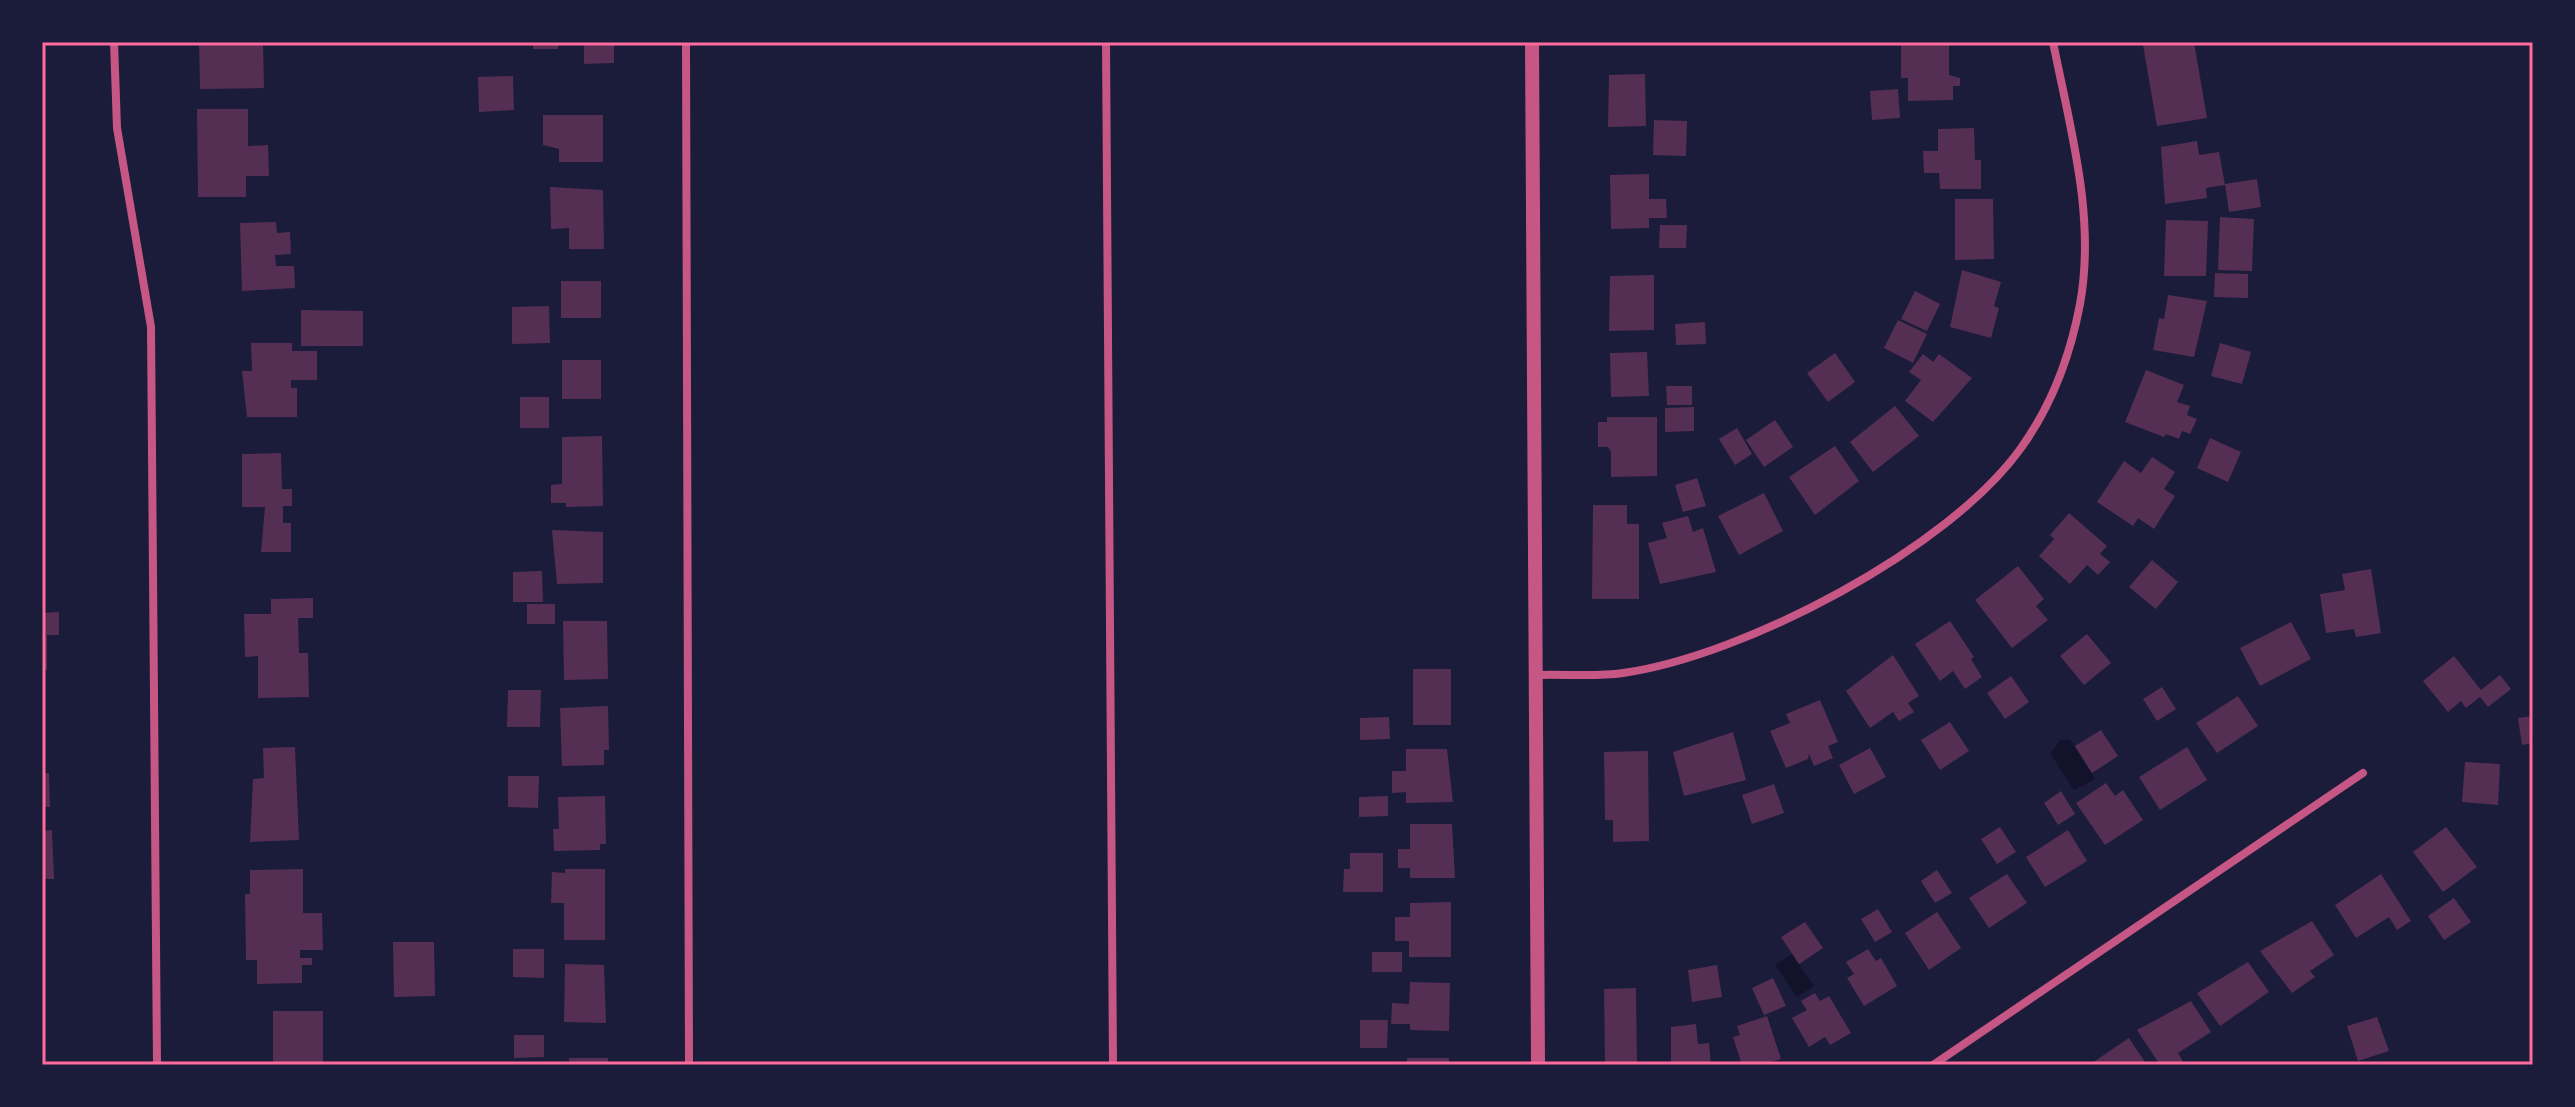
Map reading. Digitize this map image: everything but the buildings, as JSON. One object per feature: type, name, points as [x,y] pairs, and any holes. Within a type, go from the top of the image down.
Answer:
[{"type":"street","points":[[114,42],[117,128],[151,327],[157,1065]]},
{"type":"street","points":[[686,42],[689,1065]]},
{"type":"street","points":[[1106,42],[1113,1065]]},
{"type":"street","points":[[1532,42],[1538,1065]]},
{"type":"street","points":[[1538,675],[1623,673],[1730,645],[1825,602],[1964,508],[2020,450],[2063,372],[2080,303],[2087,230],[2053,42]]},
{"type":"street","points":[[1933,1065],[2363,773]]},
{"type":"shaded area","points":[[2061,740],[2070,740],[2095,779],[2074,790],[2050,753]]},
{"type":"shaded area","points":[[1792,954],[1814,986],[1797,997],[1775,965]]}]
